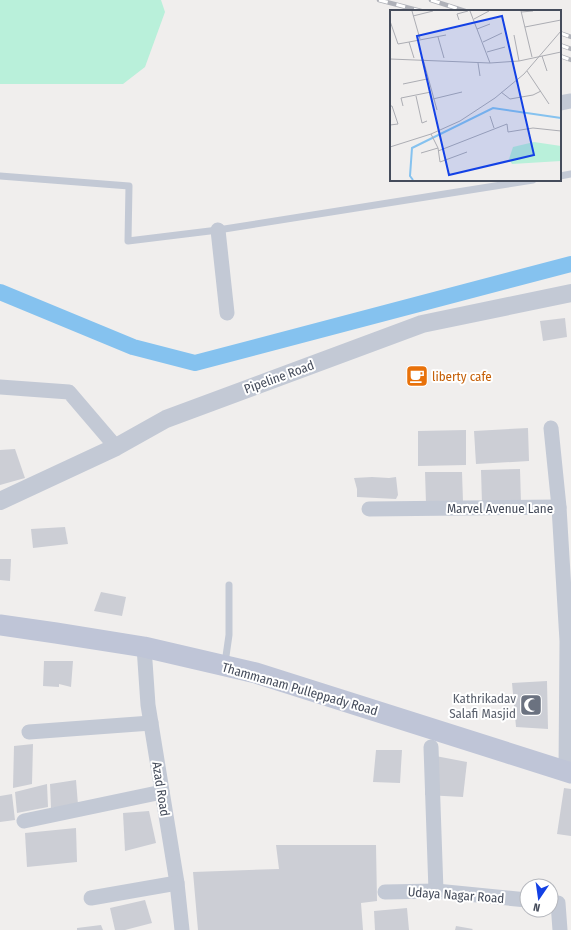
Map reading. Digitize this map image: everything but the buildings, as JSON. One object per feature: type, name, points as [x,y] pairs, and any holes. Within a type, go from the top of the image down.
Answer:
[{"type":"main road","name":"Thammanam Pulleppady Road","points":[[0,625],[144,647],[256,672],[568,772]]},
{"type":"street","points":[[561,103],[571,102]]},
{"type":"street","points":[[218,230],[227,313]]},
{"type":"street","name":"Pipeline Road","points":[[0,501],[116,447],[166,419],[422,324],[571,293]]},
{"type":"street","points":[[0,387],[69,392],[116,447]]},
{"type":"street","points":[[551,428],[559,507]]},
{"type":"street","name":"Marvel Avenue Lane","points":[[369,509],[559,507],[566,550],[569,641],[568,772]]},
{"type":"street","name":"Azad Road","points":[[144,647],[150,723],[177,883],[182,930]]},
{"type":"street","points":[[29,732],[150,723]]},
{"type":"street","points":[[431,747],[436,891]]},
{"type":"street","points":[[24,821],[162,792]]},
{"type":"street","points":[[91,898],[177,883]]},
{"type":"street","name":"Udaya Nagar Road","points":[[386,892],[436,891],[519,899]]},
{"type":"street","points":[[560,903],[560,930]]},
{"type":"lane","points":[[561,176],[571,174]]},
{"type":"lane","points":[[0,176],[129,186],[128,241],[218,230],[527,181]]},
{"type":"lane","points":[[224,666],[229,636],[229,585]]},
{"type":"green space","points":[[0,0],[161,0],[165,12],[145,67],[123,84],[0,84]]},
{"type":"waterway","points":[[0,292],[133,347],[195,363],[571,264]]},
{"type":"railway","points":[[379,0],[417,10]]},
{"type":"railway","points":[[431,0],[462,10]]},
{"type":"railway","points":[[561,33],[571,37]]},
{"type":"railway","points":[[561,45],[571,49]]},
{"type":"railway","points":[[561,56],[571,60]]},
{"type":"place","name":"liberty cafe","points":[[417,376]]},
{"type":"place","name":"Kathrikadav Salafi Masjid","points":[[531,705]]}]
